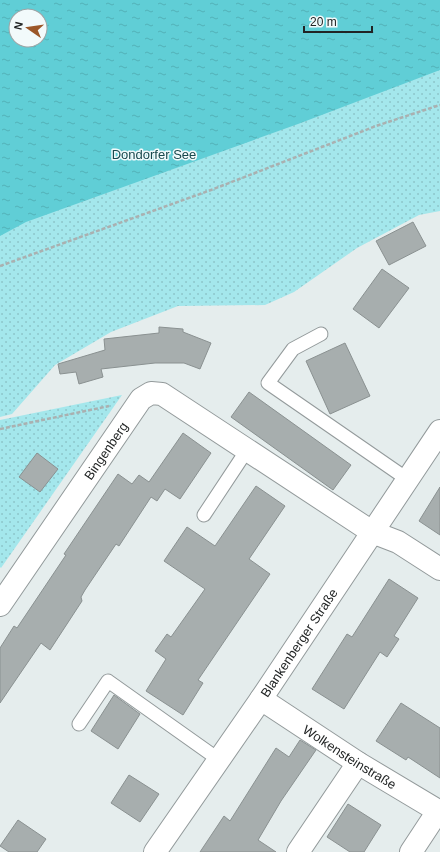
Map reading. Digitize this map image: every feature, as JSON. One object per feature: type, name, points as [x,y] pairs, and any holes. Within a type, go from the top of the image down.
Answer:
[{"type":"street","points":[[141,399],[151,393],[162,394],[372,532],[398,542],[440,569]]},
{"type":"street","name":"Bingenberg","points":[[0,605],[141,399]]},
{"type":"street","name":"Blankenberger Straße","points":[[155,852],[261,699],[440,431]]},
{"type":"street","name":"Wolkensteinstraße","points":[[261,699],[358,763],[439,812]]},
{"type":"street","points":[[298,852],[358,763]]},
{"type":"street","points":[[411,852],[439,812]]},
{"type":"lane","points":[[321,334],[293,349],[268,383],[407,479]]},
{"type":"lane","points":[[204,515],[247,450]]},
{"type":"lane","points":[[79,724],[108,681],[218,759]]},
{"type":"path","points":[[0,266],[211,190],[376,126],[440,105]]},
{"type":"path","points":[[0,429],[141,399]]},
{"type":"green space","name":"Dondorfer See","points":[[0,0],[440,0],[440,211],[419,215],[357,248],[294,292],[265,305],[178,306],[111,332],[55,365],[12,414],[0,417]]},
{"type":"green space","points":[[122,395],[1,568],[0,420]]},
{"type":"water","name":"Dondorfer See","points":[[0,0],[440,0],[440,70],[298,124],[26,222],[0,236]]},
{"type":"building","points":[[413,222],[426,246],[389,265],[376,241]]},
{"type":"building","points":[[382,269],[409,288],[379,328],[353,309]]},
{"type":"building","points":[[159,327],[183,329],[183,332],[211,343],[200,369],[184,363],[155,363],[101,369],[103,377],[79,384],[76,372],[60,374],[58,364],[105,350],[104,339],[159,333]]},
{"type":"building","points":[[345,343],[370,396],[330,414],[306,361]]},
{"type":"building","points":[[249,392],[351,465],[333,490],[231,417]]},
{"type":"building","points":[[183,433],[211,453],[180,499],[165,489],[157,501],[151,497],[119,546],[116,544],[85,590],[81,597],[82,601],[50,650],[41,643],[0,703],[0,648],[14,626],[17,628],[66,555],[64,554],[118,474],[132,484],[139,475],[149,482]]},
{"type":"building","points":[[37,453],[58,469],[40,492],[19,477]]},
{"type":"building","points":[[256,486],[285,506],[249,559],[270,574],[198,680],[203,683],[183,715],[146,691],[166,659],[155,651],[167,634],[171,637],[205,589],[164,561],[187,527],[215,546]]},
{"type":"building","points":[[440,487],[440,535],[419,521]]},
{"type":"building","points":[[389,579],[418,598],[394,636],[399,639],[387,657],[380,652],[344,709],[312,689],[347,634],[352,637]]},
{"type":"building","points":[[114,695],[140,714],[118,749],[91,731]]},
{"type":"building","points":[[401,703],[440,728],[440,778],[408,757],[406,760],[376,741]]},
{"type":"building","points":[[300,740],[316,750],[281,801],[258,840],[276,852],[200,852],[224,816],[230,821],[276,748],[289,757]]},
{"type":"building","points":[[129,775],[159,794],[140,822],[111,803]]},
{"type":"building","points":[[348,804],[381,825],[364,852],[350,852],[327,837]]},
{"type":"building","points":[[18,820],[46,839],[37,852],[9,852],[0,846]]}]
